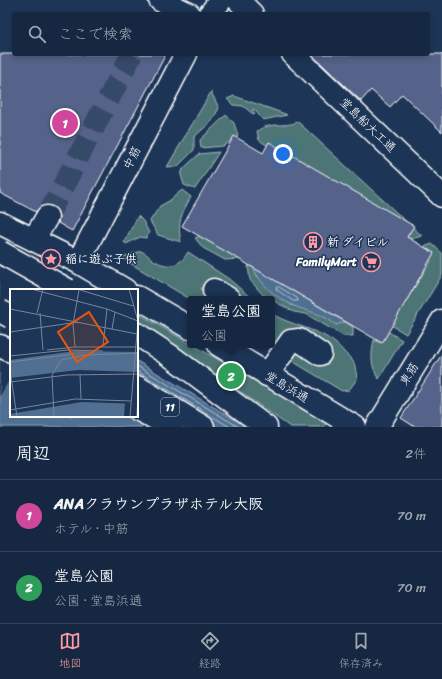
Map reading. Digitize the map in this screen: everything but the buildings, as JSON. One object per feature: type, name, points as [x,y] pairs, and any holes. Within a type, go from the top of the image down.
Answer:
[{"type":"main road","points":[[154,12],[160,0],[185,12]]},
{"type":"main road","points":[[212,12],[221,0]]},
{"type":"main road","points":[[238,0],[250,12]]},
{"type":"main road","name":"中筋","points":[[78,262],[185,56]]},
{"type":"main road","name":"堂島船大工通","points":[[295,56],[442,196]]},
{"type":"main road","points":[[34,239],[47,218]]},
{"type":"main road","points":[[0,223],[78,262],[124,289]]},
{"type":"main road","points":[[0,252],[66,289]]},
{"type":"main road","points":[[138,298],[187,326]]},
{"type":"main road","points":[[0,311],[10,316]]},
{"type":"main road","name":"東筋","points":[[377,427],[442,321]]},
{"type":"main road","points":[[138,335],[172,357],[266,427]]},
{"type":"main road","points":[[267,375],[291,341],[298,340],[320,354]]},
{"type":"main road","points":[[0,346],[10,351]]},
{"type":"main road","name":"堂島浜通","points":[[224,348],[355,427]]},
{"type":"main road","name":"11","points":[[138,388],[203,427]]},
{"type":"main road","points":[[138,410],[172,427]]},
{"type":"green space","points":[[211,92],[219,108],[212,121],[194,137],[194,150],[178,166],[167,167]]},
{"type":"green space","points":[[234,96],[287,115],[263,120],[254,109],[252,110],[255,113],[253,114],[243,106],[233,105],[227,99]]},
{"type":"green space","points":[[226,115],[234,123],[238,136],[223,146],[201,148],[200,140]]},
{"type":"green space","points":[[298,122],[422,236],[411,239],[400,233],[259,140],[257,131],[262,128],[272,125],[287,125]]},
{"type":"green space","points":[[219,152],[195,189],[184,185],[181,175],[183,169],[199,154]]},
{"type":"green space","points":[[182,190],[191,197],[181,219],[179,229],[181,242],[158,235],[150,221],[160,206],[169,201]]},
{"type":"green space","points":[[138,216],[143,221],[149,233],[146,238],[140,237],[126,244],[124,242]]},
{"type":"green space","points":[[200,236],[240,259],[225,260],[203,248],[195,238]]},
{"type":"green space","points":[[432,244],[442,253],[442,275],[406,334],[391,325],[431,261],[418,253],[424,247]]},
{"type":"green space","points":[[141,251],[155,261],[166,265],[171,265],[182,260],[188,252],[229,279],[249,296],[238,296],[221,285],[218,296],[187,296],[187,297],[123,259],[123,257]]},
{"type":"green space","points":[[248,266],[253,267],[257,276],[291,305],[318,313],[336,324],[345,322],[353,327],[353,336],[343,336],[306,314],[294,312],[275,302],[275,296],[263,295],[250,280]]},
{"type":"green space","points":[[138,314],[187,342],[187,348],[198,348],[327,422],[324,427],[290,427],[200,363],[138,323]]},
{"type":"green space","points":[[275,316],[329,338],[337,344],[355,365],[357,379],[349,390],[342,391],[287,358],[295,346],[315,359],[320,354],[322,347],[305,336],[293,332],[282,340],[275,350],[271,348],[275,348]]},
{"type":"green space","points":[[387,331],[402,340],[379,379],[373,365],[373,345],[374,340],[380,343]]},
{"type":"water","points":[[253,267],[345,322],[336,325],[324,317],[286,302],[274,294],[264,284]]},
{"type":"water","points":[[0,282],[10,289],[10,417],[138,417],[138,362],[247,427],[0,427]]},
{"type":"pier","points":[[0,280],[14,289],[10,289],[10,379],[0,396]]},
{"type":"tunnel","points":[[47,217],[131,56]]},
{"type":"place","name":"ANAクラウンプラザホテル大阪","points":[[65,123]]},
{"type":"place","name":"新 ダイビル","points":[[313,242]]},
{"type":"place","name":"稲に遊ぶ子供","points":[[51,259]]},
{"type":"place","name":"FamilyMart","points":[[371,262]]},
{"type":"place","name":"堂島公園","points":[[231,376]]}]
